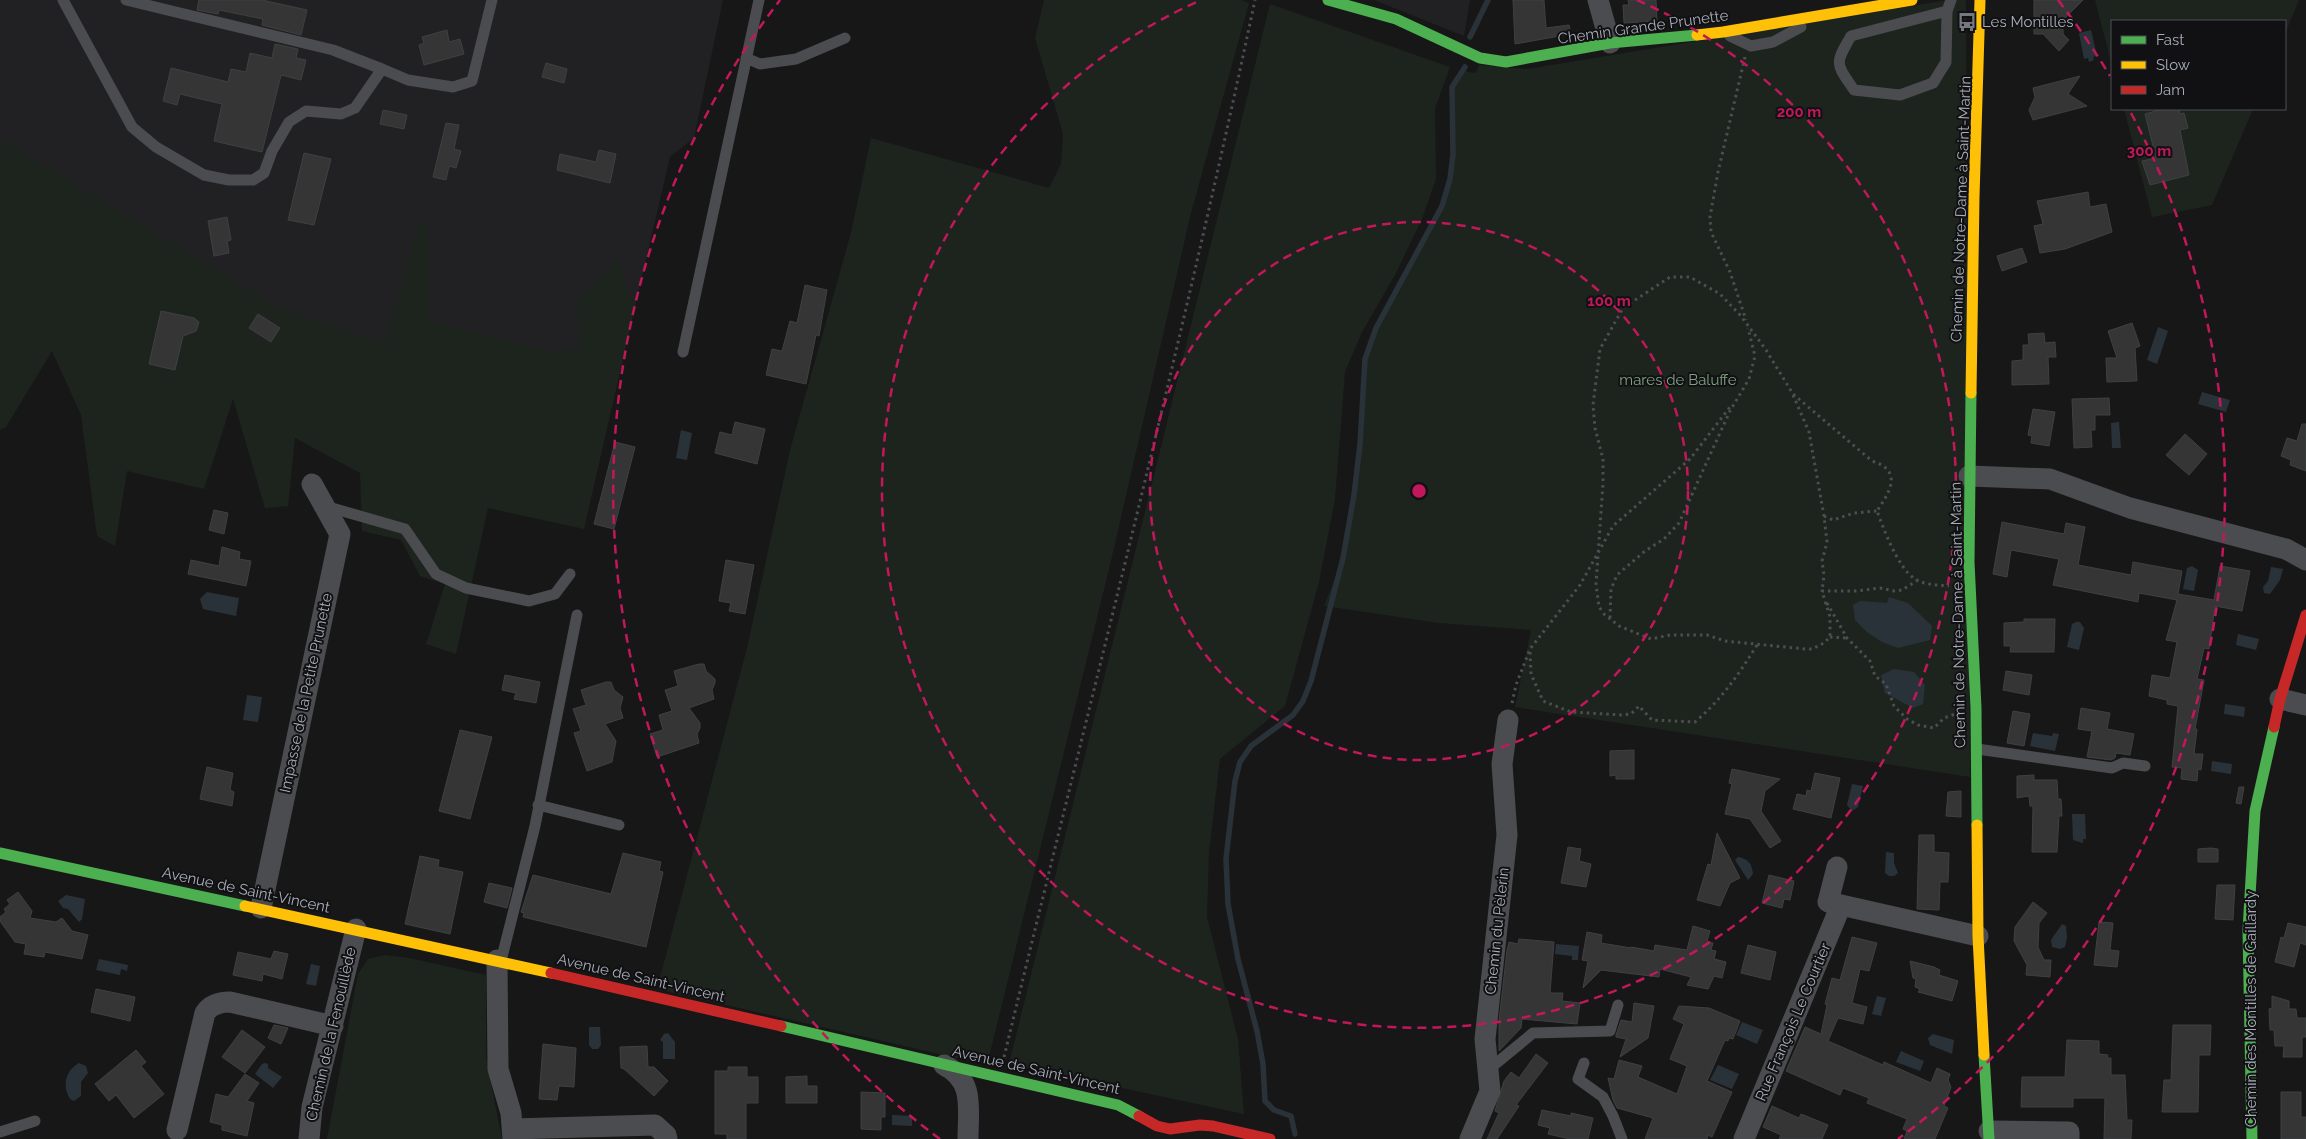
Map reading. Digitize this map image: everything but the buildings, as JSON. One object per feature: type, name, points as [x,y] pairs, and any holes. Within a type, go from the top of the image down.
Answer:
[{"type":"street","name":"Chemin Grande Prunette","points":[[1328,0],[1396,19],[1480,58],[1506,62],[1610,43],[1723,32],[1818,14],[1912,0]]},
{"type":"street","points":[[1598,0],[1610,43]]},
{"type":"street","name":"Chemin de Notre-Dame à Saint-Martin","points":[[1980,0],[1974,197],[1969,588],[1976,708],[1978,936],[1989,1135]]},
{"type":"street","points":[[1969,476],[2050,479],[2130,508],[2286,549],[2306,560]]},
{"type":"street","name":"Impasse de la Petite Prunette","points":[[261,908],[340,534],[312,484]]},
{"type":"street","name":"Chemin des Montilles de Gaillardy","points":[[2252,1139],[2248,930],[2255,811],[2280,699],[2306,615]]},
{"type":"street","points":[[2280,699],[2306,705]]},
{"type":"street","name":"Chemin du Pèlerin","points":[[1470,1139],[1490,1091],[1485,1039],[1507,835],[1502,764],[1508,720]]},
{"type":"street","name":"Avenue de Saint-Vincent","points":[[0,853],[499,961],[1118,1105],[1129,1108],[1161,1127],[1185,1129],[1204,1125],[1270,1139]]},
{"type":"street","points":[[1837,866],[1828,902],[1978,936]]},
{"type":"street","name":"Rue François Le Courtier","points":[[1744,1139],[1841,905]]},
{"type":"street","name":"Chemin de la Fenouillède","points":[[309,1139],[312,1107],[356,929]]},
{"type":"street","points":[[499,961],[498,1069],[511,1113],[513,1134],[656,1126],[666,1134],[667,1139]]},
{"type":"street","points":[[177,1130],[204,1016],[210,1007],[218,1003],[230,1002],[333,1026]]},
{"type":"street","points":[[942,1064],[954,1070],[963,1079],[967,1093],[968,1139]]},
{"type":"street","points":[[968,1118],[984,1088],[994,1080],[1002,1078]]},
{"type":"street","points":[[1989,1135],[2069,1132],[2069,1139]]},
{"type":"lane","points":[[63,0],[132,126],[156,147],[204,175],[229,180],[253,180],[264,173],[272,151],[289,122],[306,111],[341,114],[355,108],[382,69]]},
{"type":"lane","points":[[126,0],[333,50],[408,80],[453,87],[472,81],[492,0]]},
{"type":"lane","points":[[683,352],[759,0]]},
{"type":"lane","points":[[1949,5],[1946,62],[1932,83],[1900,95],[1854,90],[1839,68],[1839,58],[1851,36],[1949,5]]},
{"type":"lane","points":[[1723,32],[1748,45],[1773,42],[1794,32],[1818,14]]},
{"type":"lane","points":[[746,58],[760,64],[796,59],[846,38]]},
{"type":"lane","points":[[324,506],[406,529],[436,574],[466,588],[529,601],[555,594],[570,574]]},
{"type":"lane","points":[[499,961],[535,826],[577,615]]},
{"type":"lane","points":[[1976,748],[2112,768],[2123,763],[2145,766]]},
{"type":"lane","points":[[538,805],[619,825]]},
{"type":"lane","points":[[1488,1070],[1534,1033],[1610,1031],[1618,1005]]},
{"type":"lane","points":[[1584,1063],[1578,1079],[1603,1097],[1614,1116],[1622,1139]]},
{"type":"lane","points":[[0,1132],[35,1121]]},
{"type":"path","points":[[1002,1078],[1062,816],[1136,523],[1255,0]]},
{"type":"path","points":[[1610,619],[1611,589],[1617,575],[1633,560],[1664,539],[1679,523],[1737,399],[1749,379],[1755,356],[1730,272],[1711,232],[1710,217],[1737,80],[1748,45]]},
{"type":"path","points":[[1670,277],[1690,277],[1720,294],[1747,325],[1793,394],[1809,432],[1824,516],[1827,542],[1822,561],[1824,576],[1822,591],[1830,617],[1830,637],[1824,643],[1812,649],[1758,646],[1725,641],[1708,635],[1670,635],[1651,639],[1632,633],[1610,619],[1599,607],[1596,584],[1603,476],[1593,405],[1600,350],[1622,308],[1670,277]]},
{"type":"path","points":[[1793,394],[1872,461],[1880,464],[1891,476],[1892,486],[1877,511]]},
{"type":"path","points":[[1508,720],[1516,685],[1530,649],[1580,585],[1613,526],[1690,459],[1737,399]]},
{"type":"path","points":[[1824,516],[1833,520],[1854,513],[1877,511]]},
{"type":"path","points":[[1877,511],[1893,547],[1907,571],[1926,584],[1969,588]]},
{"type":"path","points":[[1822,591],[1856,591],[1880,588],[1894,591],[1902,590],[1918,580]]},
{"type":"path","points":[[1822,591],[1847,638],[1870,661],[1875,676],[1886,684],[1894,706],[1907,719],[1918,725],[1934,728],[1944,718],[1976,708]]},
{"type":"path","points":[[1830,637],[1847,638]]},
{"type":"path","points":[[1530,649],[1531,674],[1543,701],[1571,712],[1605,714],[1631,714],[1639,706],[1652,720],[1694,722],[1710,710],[1734,682],[1758,646]]},
{"type":"shaded area","points":[[0,0],[723,0],[694,138],[670,157],[612,405],[366,412],[0,151]]},
{"type":"shaded area","points":[[1374,0],[1470,0],[1464,36]]},
{"type":"shaded area","points":[[2091,30],[2097,56],[2093,57],[2094,60],[2089,62],[2088,58],[2084,59],[2079,33]]},
{"type":"shaded area","points":[[2158,327],[2168,331],[2157,364],[2147,360]]},
{"type":"shaded area","points":[[2202,392],[2230,400],[2226,412],[2198,404]]},
{"type":"shaded area","points":[[2119,422],[2121,448],[2112,448],[2111,423]]},
{"type":"shaded area","points":[[681,430],[692,433],[687,460],[676,458]]},
{"type":"shaded area","points":[[2192,566],[2198,570],[2194,591],[2183,589],[2187,568]]},
{"type":"shaded area","points":[[2271,567],[2283,569],[2280,580],[2270,594],[2264,593],[2263,587],[2268,581]]},
{"type":"shaded area","points":[[207,592],[239,598],[236,616],[203,609],[200,599]]},
{"type":"shaded area","points":[[1889,597],[1908,603],[1932,626],[1930,640],[1898,648],[1882,642],[1867,632],[1855,620],[1853,605],[1860,601],[1887,603]]},
{"type":"shaded area","points":[[2080,622],[2084,628],[2079,650],[2067,647],[2072,624]]},
{"type":"shaded area","points":[[2238,634],[2259,639],[2256,650],[2236,645]]},
{"type":"shaded area","points":[[1894,669],[1914,672],[1925,685],[1923,704],[1913,708],[1885,693],[1881,675]]},
{"type":"shaded area","points":[[247,695],[262,697],[258,722],[243,720]]},
{"type":"shaded area","points":[[2225,704],[2245,707],[2244,717],[2224,714]]},
{"type":"shaded area","points":[[2033,733],[2052,736],[2053,733],[2059,734],[2055,751],[2030,746]]},
{"type":"shaded area","points":[[2212,761],[2232,764],[2231,774],[2211,771]]},
{"type":"shaded area","points":[[1852,784],[1863,786],[1858,807],[1852,811],[1847,805]]},
{"type":"shaded area","points":[[2072,814],[2085,814],[2086,839],[2083,839],[2083,843],[2073,840]]},
{"type":"shaded area","points":[[1886,852],[1894,853],[1894,863],[1898,873],[1894,876],[1889,876],[1885,873]]},
{"type":"shaded area","points":[[1738,857],[1747,860],[1752,867],[1753,874],[1748,880],[1735,860]]},
{"type":"shaded area","points":[[66,895],[85,899],[82,919],[79,922],[58,901]]},
{"type":"shaded area","points":[[2062,924],[2066,926],[2067,937],[2065,947],[2060,949],[2052,947],[2051,940]]},
{"type":"shaded area","points":[[1556,944],[1579,946],[1578,960],[1572,960],[1572,956],[1555,954]]},
{"type":"shaded area","points":[[99,959],[128,965],[127,971],[121,969],[120,975],[96,970]]},
{"type":"shaded area","points":[[311,964],[320,966],[316,986],[306,984]]},
{"type":"shaded area","points":[[1877,996],[1886,998],[1881,1016],[1872,1014]]},
{"type":"shaded area","points":[[1742,1022],[1763,1030],[1757,1044],[1736,1035]]},
{"type":"shaded area","points":[[589,1027],[600,1027],[601,1045],[598,1049],[592,1049],[589,1045]]},
{"type":"shaded area","points":[[668,1033],[675,1042],[675,1059],[663,1059],[663,1042],[660,1040],[664,1034]]},
{"type":"shaded area","points":[[1933,1034],[1954,1040],[1952,1054],[1930,1045],[1928,1038]]},
{"type":"shaded area","points":[[1901,1051],[1924,1061],[1920,1071],[1896,1062]]},
{"type":"shaded area","points":[[79,1063],[86,1066],[88,1073],[81,1082],[81,1096],[74,1101],[70,1099],[66,1089],[66,1079],[74,1066]]},
{"type":"shaded area","points":[[262,1064],[268,1064],[268,1068],[282,1077],[273,1088],[255,1074]]},
{"type":"shaded area","points":[[1718,1065],[1739,1074],[1732,1089],[1710,1080]]},
{"type":"shaded area","points":[[892,1115],[912,1116],[912,1126],[892,1125]]},
{"type":"green space","points":[[1044,0],[1241,0],[1249,3],[1191,213],[1110,565],[987,1065],[657,989],[747,648],[790,450],[851,233],[871,138],[1049,188],[1061,164],[1063,134],[1035,38]]},
{"type":"green space","name":"mares de Baluffe","points":[[1948,0],[1966,0],[1970,777],[1515,707],[1531,630],[1439,623],[1324,606],[1343,558],[1354,495],[1360,444],[1365,359],[1376,328],[1442,206],[1450,179],[1453,154],[1452,87],[1464,71],[1476,73],[1479,65],[1527,69]]},
{"type":"green space","points":[[2095,0],[2299,0],[2286,32],[2286,20],[2111,20],[2111,62]]},
{"type":"green space","points":[[1270,4],[1450,67],[1435,108],[1436,179],[1422,219],[1396,273],[1361,334],[1345,372],[1335,499],[1319,582],[1285,706],[1220,759],[1209,852],[1207,917],[1238,1039],[1244,1114],[1009,1064]]},
{"type":"green space","points":[[2124,110],[2253,110],[2212,205],[2152,217]]},
{"type":"green space","points":[[0,138],[281,309],[385,343],[418,226],[429,225],[428,321],[558,353],[579,347],[577,300],[618,258],[629,294],[637,298],[584,529],[488,508],[456,654],[426,644],[445,584],[420,576],[401,540],[362,531],[360,473],[295,438],[288,506],[265,508],[233,399],[204,489],[127,471],[115,546],[97,536],[81,415],[52,351],[6,427],[0,430]]},
{"type":"green space","points":[[385,955],[409,958],[486,975],[486,1057],[502,1139],[327,1139],[358,974],[368,959]]},
{"type":"waterway","points":[[1470,37],[1488,0]]},
{"type":"waterway","points":[[1295,1134],[1291,1116],[1274,1110],[1265,1101],[1263,1064],[1257,1031],[1238,959],[1228,904],[1226,859],[1235,781],[1240,762],[1251,746],[1293,715],[1303,701],[1311,681],[1343,558],[1354,495],[1360,444],[1365,359],[1376,328],[1442,206],[1450,179],[1453,154],[1452,87],[1465,67]]},
{"type":"traffic: fast","points":[[1328,0],[1396,19],[1480,58],[1506,62],[1610,43],[1697,35]]},
{"type":"traffic: fast","points":[[1971,393],[1969,562],[1976,708],[1977,825]]},
{"type":"traffic: fast","points":[[2252,1139],[2248,930],[2255,811],[2274,727]]},
{"type":"traffic: fast","points":[[0,853],[245,906]]},
{"type":"traffic: fast","points":[[781,1026],[1118,1105],[1139,1116]]},
{"type":"traffic: fast","points":[[1984,1055],[1989,1139]]},
{"type":"traffic: slow","points":[[1697,35],[1912,0]]},
{"type":"traffic: slow","points":[[1971,393],[1980,0]]},
{"type":"traffic: slow","points":[[1977,825],[1978,936],[1984,1055]]},
{"type":"traffic: slow","points":[[245,906],[551,973]]},
{"type":"traffic: jam","points":[[2274,727],[2280,699],[2306,615]]},
{"type":"traffic: jam","points":[[551,973],[781,1026]]},
{"type":"traffic: jam","points":[[1139,1116],[1157,1126],[1170,1129],[1200,1125],[1213,1126],[1270,1139]]},
{"type":"place","name":"Les Montilles","points":[[1967,22]]}]
